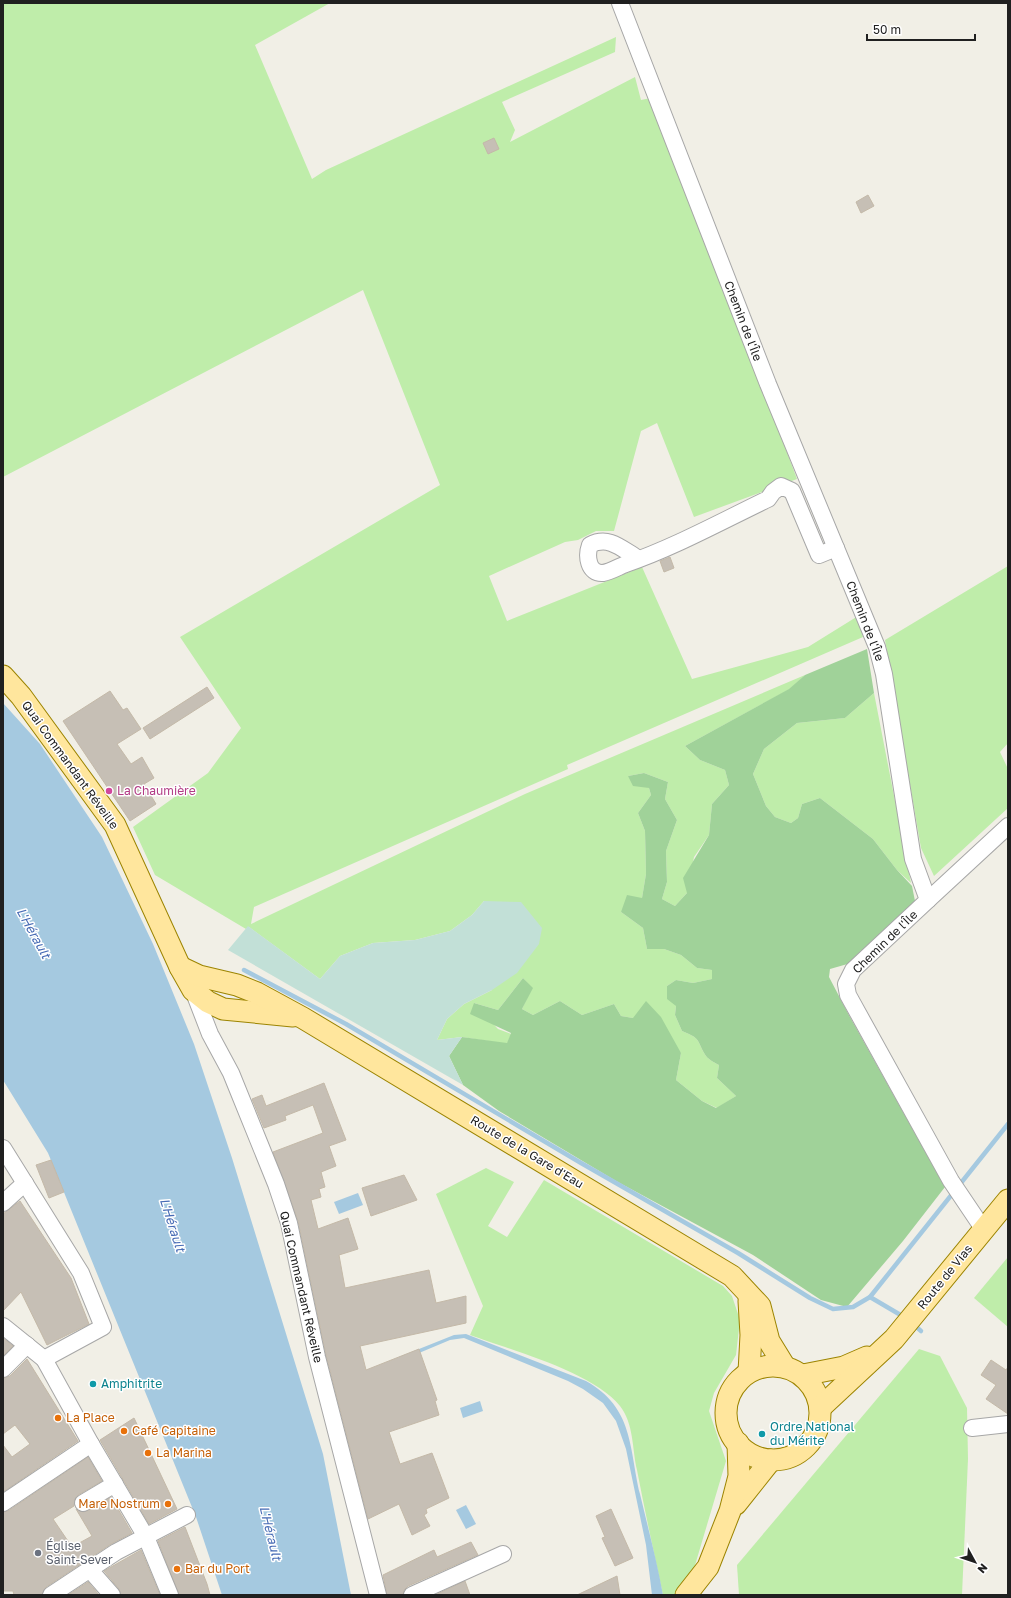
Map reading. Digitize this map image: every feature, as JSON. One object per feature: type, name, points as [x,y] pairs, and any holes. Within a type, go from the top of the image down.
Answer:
[{"type":"main road","name":"Quai Commandant Réveille","points":[[3,676],[21,696],[115,825],[180,967]]},
{"type":"main road","name":"Route de la Gare d'Eau","points":[[180,967],[199,976],[257,993],[303,1018],[732,1276],[748,1291],[760,1306],[769,1341],[794,1371]]},
{"type":"main road","points":[[180,967],[197,996]]},
{"type":"main road","name":"Route de la Gare d'Eau","points":[[197,996],[223,1008],[303,1018]]},
{"type":"main road","name":"Route de Vias","points":[[820,1408],[881,1352],[905,1327],[1008,1200]]},
{"type":"main road","points":[[748,1291],[751,1335],[749,1372]]},
{"type":"main road","name":"Route de Vias","points":[[794,1371],[844,1367],[881,1352]]},
{"type":"main road","points":[[704,1595],[703,1587],[708,1567],[730,1511],[739,1476],[738,1444],[728,1424],[728,1403],[737,1383],[749,1372],[764,1367],[794,1371],[814,1389],[820,1408],[820,1421],[816,1433],[808,1444],[798,1453],[786,1458],[771,1460],[754,1455],[738,1444]]},
{"type":"main road","points":[[730,1511],[771,1460]]},
{"type":"main road","points":[[686,1595],[708,1567]]},
{"type":"street","name":"Chemin de l'Île","points":[[620,3],[765,377],[877,647],[884,674],[913,859],[928,900],[853,970],[846,984],[848,995],[954,1187],[984,1230]]},
{"type":"street","points":[[639,560],[768,499],[773,492],[781,486],[792,491],[819,555],[836,548]]},
{"type":"street","points":[[928,900],[1008,826]]},
{"type":"street","points":[[197,996],[218,988],[237,986]]},
{"type":"street","name":"Quai Commandant Réveille","points":[[197,996],[210,1034],[231,1073],[276,1184],[289,1223],[313,1330],[317,1357],[378,1595]]},
{"type":"street","points":[[3,1148],[81,1273],[103,1327],[44,1359]]},
{"type":"street","points":[[3,1203],[25,1183]]},
{"type":"street","points":[[3,1326],[44,1359],[91,1444],[146,1537],[170,1595]]},
{"type":"street","points":[[3,1368],[27,1345]]},
{"type":"street","points":[[972,1428],[1008,1424]]},
{"type":"street","points":[[4,1500],[91,1444]]},
{"type":"street","points":[[82,1503],[115,1484]]},
{"type":"street","points":[[51,1595],[116,1552],[187,1514]]},
{"type":"street","points":[[412,1595],[503,1554]]},
{"type":"street","points":[[90,1570],[112,1595]]},
{"type":"green space","points":[[3,3],[330,3],[255,45],[312,179],[326,170],[616,37],[615,52],[502,102],[515,130],[510,142],[635,77],[641,100],[651,98],[690,194],[797,479],[694,517],[657,423],[641,431],[614,531],[596,531],[578,540],[565,542],[489,576],[507,621],[642,567],[692,679],[808,647],[858,616],[863,637],[567,765],[568,769],[254,907],[251,924],[525,794],[805,675],[790,689],[685,746],[700,760],[725,770],[729,785],[712,804],[709,835],[694,857],[687,893],[675,906],[662,899],[667,882],[666,851],[677,820],[665,799],[668,782],[644,773],[628,776],[649,788],[651,795],[638,813],[645,831],[646,874],[642,898],[621,912],[643,928],[647,949],[664,949],[681,955],[697,968],[712,970],[712,979],[693,983],[676,980],[667,986],[676,1006],[675,1015],[682,1031],[696,1038],[707,1057],[719,1065],[717,1078],[736,1096],[717,1108],[702,1101],[676,1080],[681,1053],[633,1018],[621,1016],[614,1004],[582,1015],[560,1001],[533,1015],[522,1009],[532,988],[523,978],[498,1010],[474,1003],[498,1029],[511,1034],[507,1044],[462,1037],[437,1040],[447,1019],[464,1004],[492,990],[484,901],[472,915],[450,931],[415,940],[373,943],[340,956],[320,979],[249,927],[246,929],[155,875],[133,827],[208,773],[241,728],[180,637],[440,485],[363,290],[3,477]]},
{"type":"green space","points":[[1008,566],[1008,743],[1000,752],[1008,769],[1008,808],[934,876],[921,848],[885,640]]},
{"type":"green space","points":[[867,649],[874,693],[845,718],[797,723],[764,749],[753,774],[766,806],[775,817],[791,823],[798,818],[802,804],[820,798],[873,839],[897,870],[912,886],[915,901],[851,963],[830,969],[829,977],[945,1187],[903,1241],[847,1307],[821,1300],[753,1255],[616,1181],[499,1111],[463,1085],[449,1056],[462,1037],[507,1043],[511,1033],[470,1014],[474,1003],[498,1010],[523,978],[533,988],[522,1009],[533,1015],[560,1001],[582,1015],[614,1004],[621,1016],[633,1018],[646,1001],[661,1017],[681,1053],[676,1080],[702,1101],[716,1108],[736,1096],[717,1078],[719,1065],[707,1057],[696,1038],[682,1031],[675,1015],[676,1006],[667,999],[667,986],[676,980],[693,983],[712,979],[712,970],[697,968],[681,955],[664,949],[647,949],[643,928],[621,912],[627,895],[642,898],[646,874],[645,831],[638,813],[651,795],[649,788],[633,786],[628,776],[644,773],[668,782],[665,799],[677,820],[666,851],[667,882],[662,899],[675,906],[687,893],[683,878],[709,835],[712,804],[729,785],[725,770],[700,760],[685,746],[789,689],[805,675]]},
{"type":"green space","points":[[874,693],[911,883],[897,870],[873,839],[820,798],[802,804],[798,818],[791,823],[775,817],[766,806],[753,774],[764,749],[797,723],[845,718]]},
{"type":"green space","points":[[486,1168],[514,1182],[488,1226],[507,1237],[544,1180],[723,1286],[732,1296],[740,1320],[736,1355],[714,1393],[709,1411],[726,1461],[693,1572],[676,1595],[663,1595],[635,1462],[632,1436],[628,1420],[620,1406],[607,1394],[591,1383],[550,1363],[470,1335],[483,1306],[436,1194]]},
{"type":"green space","points":[[1008,1257],[1008,1327],[974,1298]]},
{"type":"green space","points":[[919,1349],[940,1356],[967,1408],[968,1459],[962,1595],[739,1595],[737,1565]]},
{"type":"shaded area","points":[[484,901],[521,902],[542,928],[539,944],[517,973],[492,990],[464,1004],[447,1019],[437,1040],[462,1037],[449,1056],[463,1085],[228,950],[248,926],[320,979],[340,956],[373,943],[415,940],[450,931],[472,915]]},
{"type":"water","name":"L'Hérault","points":[[3,703],[40,744],[102,837],[153,944],[194,1044],[232,1158],[323,1454],[351,1595],[222,1595],[196,1517],[48,1153],[3,1080]]},
{"type":"water","points":[[358,1193],[363,1205],[339,1214],[334,1202]]},
{"type":"water","points":[[466,1334],[586,1381],[602,1392],[613,1404],[621,1416],[631,1445],[640,1494],[663,1595],[652,1595],[646,1545],[626,1449],[616,1421],[603,1403],[583,1389],[568,1381],[464,1338],[450,1340],[400,1361],[399,1357],[454,1335]]},
{"type":"water","points":[[480,1401],[483,1411],[463,1418],[460,1408]]},
{"type":"water","points":[[466,1505],[476,1524],[466,1529],[456,1510]]},
{"type":"building","points":[[494,138],[499,149],[488,154],[483,143]]},
{"type":"building","points":[[868,195],[874,206],[861,213],[856,202]]},
{"type":"building","points":[[670,557],[674,568],[664,572],[660,561]]},
{"type":"building","points":[[207,687],[214,698],[150,739],[143,728]]},
{"type":"building","points":[[110,691],[123,710],[127,708],[141,729],[117,744],[131,764],[142,757],[154,778],[144,784],[156,804],[130,821],[63,721]]},
{"type":"building","points":[[324,1083],[346,1140],[329,1146],[336,1166],[321,1172],[325,1187],[319,1189],[321,1197],[311,1200],[318,1229],[348,1218],[358,1249],[339,1255],[345,1288],[429,1270],[436,1303],[466,1296],[466,1323],[360,1346],[366,1370],[419,1349],[437,1400],[435,1401],[439,1415],[389,1432],[400,1464],[432,1453],[449,1498],[426,1509],[427,1513],[424,1515],[430,1526],[412,1535],[399,1504],[368,1519],[326,1355],[298,1221],[273,1152],[323,1133],[313,1105],[285,1116],[286,1120],[264,1128],[252,1099],[262,1095],[266,1106]]},
{"type":"building","points":[[51,1160],[64,1192],[49,1198],[36,1165]]},
{"type":"building","points":[[404,1175],[417,1200],[371,1216],[362,1188]]},
{"type":"building","points":[[20,1201],[71,1278],[89,1324],[47,1345],[21,1292],[3,1311],[3,1214]]},
{"type":"building","points":[[3,1338],[13,1346],[3,1356]]},
{"type":"building","points":[[27,1359],[78,1441],[3,1492],[3,1445],[12,1457],[30,1444],[15,1425],[3,1434],[3,1378],[10,1376]]},
{"type":"building","points":[[991,1360],[1006,1370],[1008,1367],[1008,1414],[986,1399],[996,1385],[981,1375]]},
{"type":"building","points":[[134,1418],[177,1509],[149,1524],[100,1440]]},
{"type":"building","points":[[88,1457],[102,1481],[78,1495],[75,1499],[74,1506],[53,1519],[72,1547],[92,1536],[76,1509],[83,1512],[87,1511],[111,1497],[132,1533],[111,1544],[46,1587],[42,1595],[14,1595],[13,1591],[3,1591],[3,1512],[8,1511]]},
{"type":"building","points":[[611,1509],[633,1558],[615,1566],[602,1538],[605,1537],[596,1516]]},
{"type":"building","points":[[185,1527],[210,1595],[179,1595],[158,1541]]},
{"type":"building","points":[[471,1542],[478,1555],[408,1586],[404,1590],[403,1595],[387,1595],[383,1575],[434,1550],[437,1557]]},
{"type":"building","points":[[141,1550],[160,1595],[121,1595],[119,1589],[104,1571]]},
{"type":"building","points":[[617,1576],[620,1595],[577,1595]]},
{"type":"building","points":[[465,1581],[470,1595],[435,1595]]},
{"type":"building","points":[[88,1582],[99,1595],[68,1595]]},
{"type":"waterway","points":[[244,970],[346,1024],[581,1163],[738,1253],[810,1298],[833,1309],[853,1307],[870,1297],[1008,1124]]},
{"type":"waterway","points":[[870,1297],[904,1317]]},
{"type":"waterway","points":[[913,1324],[921,1331]]},
{"type":"place","name":"La Chaumière","points":[[109,791]]},
{"type":"place","name":"Amphitrite","points":[[93,1384]]},
{"type":"place","name":"La Place","points":[[58,1418]]},
{"type":"place","name":"Café Capitaine","points":[[124,1431]]},
{"type":"place","name":"Ordre National du Mérite","points":[[762,1434]]},
{"type":"place","name":"La Marina","points":[[148,1453]]},
{"type":"place","name":"Mare Nostrum","points":[[168,1504]]},
{"type":"place","name":"Église Saint-Sever","points":[[38,1553]]},
{"type":"place","name":"Bar du Port","points":[[177,1569]]}]
